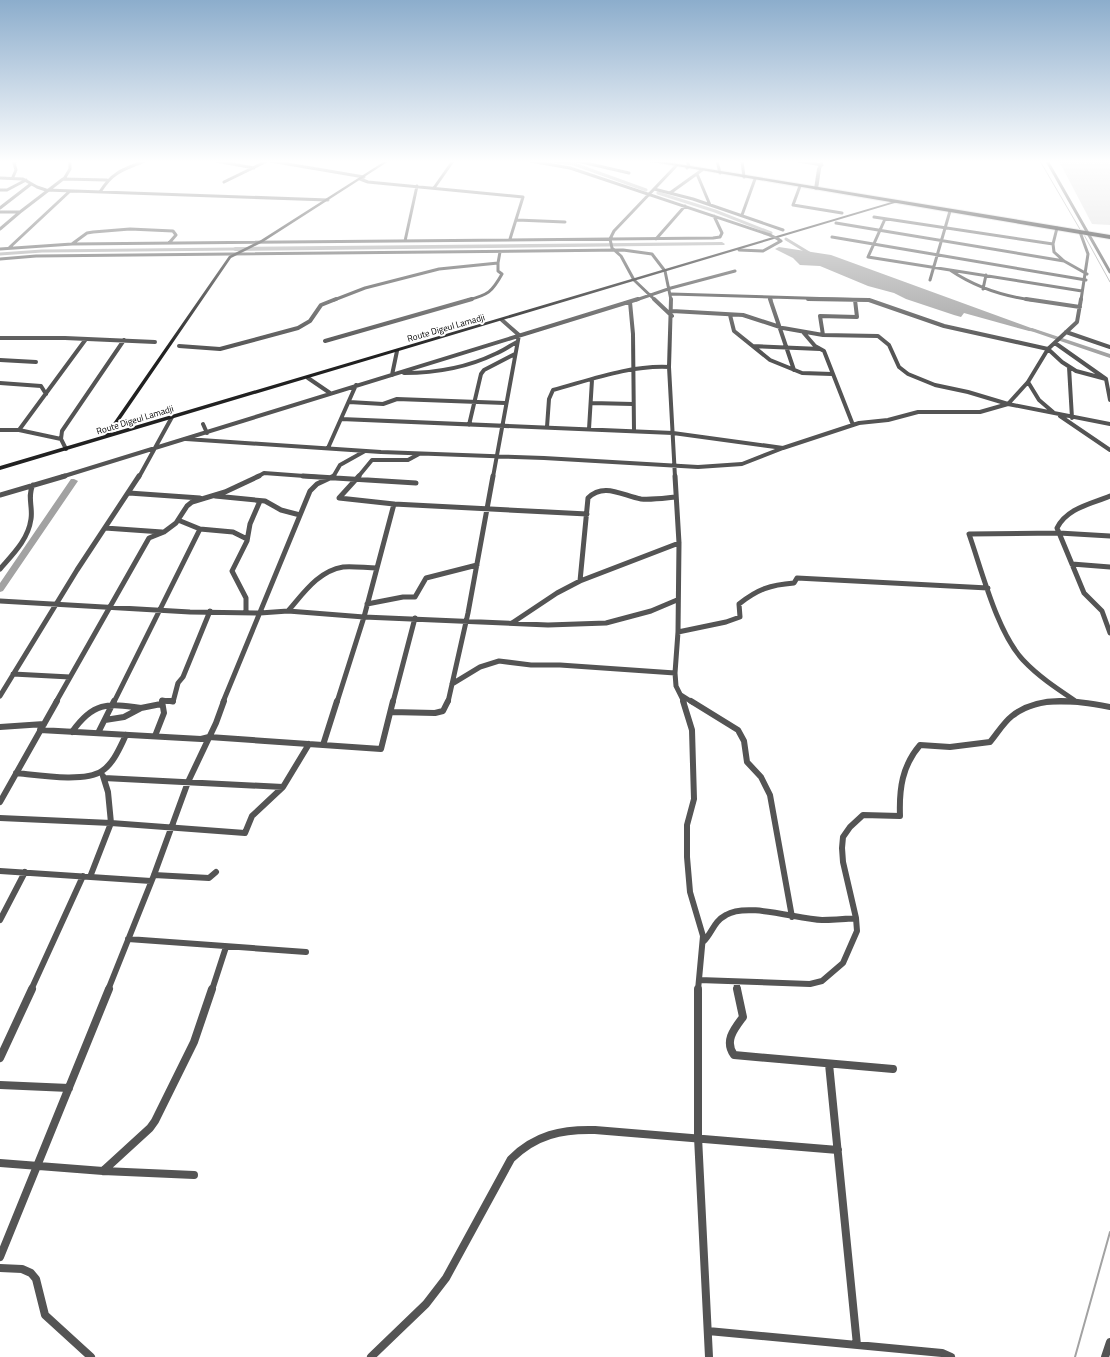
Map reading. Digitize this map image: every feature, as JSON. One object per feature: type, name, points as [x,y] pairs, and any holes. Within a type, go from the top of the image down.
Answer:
[{"type":"highway","points":[[1034,224],[1110,237]]},
{"type":"main road","points":[[106,437],[230,257],[258,243],[288,224]]},
{"type":"main road","name":"Route Digeul Lamadji","points":[[664,270],[809,224]]},
{"type":"main road","name":"Route Digeul Lamadji","points":[[0,468],[110,432],[634,278],[739,250],[823,224]]},
{"type":"main road","name":"Route Digeul Lamadji","points":[[0,464],[106,437],[308,378],[502,320],[634,278]]},
{"type":"street","points":[[10,248],[35,224]]},
{"type":"street","points":[[405,241],[409,224]]},
{"type":"street","points":[[510,240],[515,224]]},
{"type":"street","points":[[620,224],[614,231],[611,243],[614,250],[621,256],[634,278],[650,296],[672,313],[743,316],[783,328],[803,332],[878,336],[889,345],[894,359],[899,367],[908,374],[940,387],[968,392],[1008,404],[1058,415],[1110,424]]},
{"type":"street","points":[[656,238],[668,224]]},
{"type":"street","points":[[0,248],[72,244],[510,240],[611,243],[656,238],[720,237],[721,230],[718,224]]},
{"type":"street","points":[[736,224],[770,235],[781,241],[763,251],[739,250]]},
{"type":"street","points":[[763,224],[782,230]]},
{"type":"street","points":[[843,224],[1064,261]]},
{"type":"street","points":[[882,224],[868,257],[1082,291]]},
{"type":"street","points":[[921,224],[1053,244]]},
{"type":"street","points":[[930,280],[947,224]]},
{"type":"street","points":[[1081,224],[1084,230],[1090,234],[1110,272]]},
{"type":"street","points":[[754,231],[767,226]]},
{"type":"street","points":[[1057,228],[1053,244],[1054,252],[1064,261],[1087,274]]},
{"type":"street","points":[[72,244],[90,232],[130,229],[173,231],[176,235],[169,243]]},
{"type":"street","points":[[186,439],[419,454],[496,456],[713,467],[742,464],[860,422],[905,416],[912,412],[980,412],[1008,404],[1028,382],[1048,349],[1077,322],[1082,291],[1087,274],[1088,254],[1080,232]]},
{"type":"street","points":[[832,237],[1086,280]]},
{"type":"street","points":[[0,258],[36,256],[614,250],[652,254],[664,270],[671,291],[672,313],[669,367],[679,542],[677,600],[678,632],[675,673],[679,694],[684,702],[692,730],[694,799],[687,825],[687,857],[690,892],[704,942],[697,1001],[698,1137],[709,1357]]},
{"type":"street","points":[[325,341],[486,294],[494,289],[502,274],[497,270],[500,252]]},
{"type":"street","points":[[179,346],[226,347],[298,328],[310,321],[315,310],[321,305],[365,288],[439,269],[498,263]]},
{"type":"street","points":[[950,269],[963,280],[983,289],[1080,307]]},
{"type":"street","points":[[0,495],[207,433],[519,335],[735,271]]},
{"type":"street","points":[[983,289],[986,275]]},
{"type":"street","points":[[671,291],[770,298],[873,300],[944,326],[1048,349],[1069,367],[1106,379]]},
{"type":"street","points":[[770,298],[776,315],[783,328],[794,370]]},
{"type":"street","points":[[822,334],[820,316],[857,317],[854,300]]},
{"type":"street","points":[[630,302],[633,334],[632,370],[634,431]]},
{"type":"street","points":[[730,315],[734,331],[770,360],[802,373],[832,374]]},
{"type":"street","points":[[502,320],[519,335]]},
{"type":"street","points":[[803,332],[815,346],[824,351],[853,425]]},
{"type":"street","points":[[1066,332],[1110,346]]},
{"type":"street","points":[[391,712],[440,712],[445,708],[452,684],[477,565],[500,426],[519,335]]},
{"type":"street","points":[[0,338],[86,339],[155,342]]},
{"type":"street","points":[[19,430],[86,339]]},
{"type":"street","points":[[65,447],[61,439],[62,431],[124,340]]},
{"type":"street","points":[[398,373],[422,374],[453,369],[495,355],[517,342]]},
{"type":"street","points":[[1055,343],[1098,371],[1106,379],[1110,400]]},
{"type":"street","points":[[751,346],[820,349]]},
{"type":"street","points":[[392,375],[397,351]]},
{"type":"street","points":[[469,425],[481,374],[484,370],[516,354]]},
{"type":"street","points":[[0,360],[36,362]]},
{"type":"street","points":[[547,427],[551,392],[562,387],[632,370],[651,366],[669,367]]},
{"type":"street","points":[[1069,367],[1072,418]]},
{"type":"street","points":[[308,378],[330,394]]},
{"type":"street","points":[[589,429],[592,380]]},
{"type":"street","points":[[1028,382],[1039,400],[1058,415],[1110,450]]},
{"type":"street","points":[[0,383],[41,386],[46,394]]},
{"type":"street","points":[[328,448],[356,385]]},
{"type":"street","points":[[349,402],[383,404],[399,399],[505,403]]},
{"type":"street","points":[[591,403],[633,404]]},
{"type":"street","points":[[0,696],[104,528],[129,493],[157,447],[172,417]]},
{"type":"street","points":[[341,419],[673,433],[784,448]]},
{"type":"street","points":[[203,424],[207,433]]},
{"type":"street","points":[[0,430],[19,430],[61,439]]},
{"type":"street","points":[[0,433],[10,430]]},
{"type":"street","points":[[0,1257],[128,939],[188,782],[209,737],[300,515],[313,487],[333,477],[340,465],[365,451]]},
{"type":"street","points":[[419,454],[408,460],[372,460],[358,479],[339,498],[394,504],[587,514]]},
{"type":"street","points":[[0,802],[148,538],[164,532],[178,520],[187,506],[203,498],[232,489],[264,473],[416,483]]},
{"type":"street","points":[[0,569],[20,547],[25,537],[31,519],[29,497],[33,485]]},
{"type":"street","points":[[580,581],[588,498],[594,492],[608,490],[642,499],[676,497]]},
{"type":"street","points":[[129,493],[203,498]]},
{"type":"street","points":[[210,496],[260,501],[272,504],[281,510],[300,515]]},
{"type":"street","points":[[1110,496],[1065,516],[1058,523],[1057,528],[1084,593],[1102,611],[1110,634]]},
{"type":"street","points":[[246,612],[246,598],[232,571],[247,539],[250,524],[260,501]]},
{"type":"street","points":[[324,745],[364,617],[392,519],[394,504]]},
{"type":"street","points":[[178,520],[200,529],[234,532],[247,539]]},
{"type":"street","points":[[104,528],[164,532]]},
{"type":"street","points":[[98,733],[200,529]]},
{"type":"street","points":[[1074,700],[1049,683],[1023,660],[1005,636],[969,534],[1059,533],[1110,536]]},
{"type":"street","points":[[512,623],[557,593],[580,581],[679,542]]},
{"type":"street","points":[[1072,564],[1110,567]]},
{"type":"street","points":[[367,604],[403,597],[415,597],[426,578],[477,565]]},
{"type":"street","points":[[288,611],[313,583],[326,572],[340,567],[377,568]]},
{"type":"street","points":[[678,632],[726,622],[740,617],[739,604],[759,588],[777,584],[794,583],[797,578],[988,588]]},
{"type":"street","points":[[0,601],[161,608],[182,611],[260,613],[288,611],[364,617],[466,620],[548,625],[606,623],[651,612],[677,600]]},
{"type":"street","points":[[105,720],[124,717],[141,708],[161,704],[162,700],[173,702],[178,683],[183,677],[210,611]]},
{"type":"street","points":[[40,730],[202,739],[209,737],[381,749],[415,618]]},
{"type":"street","points":[[452,684],[480,667],[499,661],[524,663],[530,665],[566,665],[675,673]]},
{"type":"street","points":[[13,674],[70,677]]},
{"type":"street","points":[[679,694],[732,725],[743,737],[747,762],[759,775],[770,794],[792,917]]},
{"type":"street","points":[[699,980],[810,984],[822,981],[843,964],[857,931],[856,918],[843,862],[844,837],[850,826],[862,815],[900,816],[899,793],[906,764],[920,745],[950,747],[990,742],[1012,716],[1037,702],[1074,700],[1110,707]]},
{"type":"street","points":[[72,732],[81,717],[100,705],[113,704],[141,708]]},
{"type":"street","points":[[155,736],[164,713],[161,704]]},
{"type":"street","points":[[0,727],[44,724]]},
{"type":"street","points":[[103,775],[115,757],[126,735]]},
{"type":"street","points":[[0,818],[111,823],[245,833],[252,816],[283,787],[309,744]]},
{"type":"street","points":[[16,773],[83,777],[103,775],[188,782],[283,787]]},
{"type":"street","points":[[0,1058],[111,823],[108,792],[103,775]]},
{"type":"street","points":[[0,871],[152,878],[209,878],[216,872]]},
{"type":"street","points":[[0,920],[25,872]]},
{"type":"street","points":[[704,942],[710,935],[714,924],[727,914],[756,910],[792,917],[829,921],[856,918]]},
{"type":"street","points":[[128,939],[306,952]]},
{"type":"street","points":[[103,1171],[155,1122],[194,1042],[226,947]]},
{"type":"street","points":[[736,982],[743,1017],[728,1040],[729,1049],[734,1055],[893,1069]]},
{"type":"street","points":[[829,1064],[857,1345]]},
{"type":"street","points":[[0,1085],[69,1088]]},
{"type":"street","points":[[371,1357],[421,1310],[446,1278],[511,1159],[522,1146],[536,1139],[564,1131],[590,1130],[698,1137],[838,1150]]},
{"type":"street","points":[[0,1162],[103,1171],[194,1175]]},
{"type":"street","points":[[0,1268],[22,1270],[31,1273],[36,1279],[44,1316],[90,1357]]},
{"type":"street","points":[[708,1331],[942,1353],[951,1357]]},
{"type":"street","points":[[1105,1357],[1110,1342]]},
{"type":"shaded area","points":[[779,247],[831,255],[1042,332],[1029,331],[964,313],[961,317],[954,315],[906,299],[894,293],[868,286],[820,266],[800,265],[793,258],[775,249]]},
{"type":"waterway","points":[[749,224],[771,233]]},
{"type":"waterway","points":[[1077,224],[1081,231]]},
{"type":"waterway","points":[[1083,233],[1110,282]]},
{"type":"waterway","points":[[786,239],[814,256]]},
{"type":"waterway","points":[[235,249],[722,244]]},
{"type":"waterway","points":[[0,254],[42,251],[235,249]]},
{"type":"waterway","points":[[1030,329],[1110,356]]},
{"type":"waterway","points":[[0,589],[74,481]]},
{"type":"waterway","points":[[1075,1357],[1110,1232]]}]
